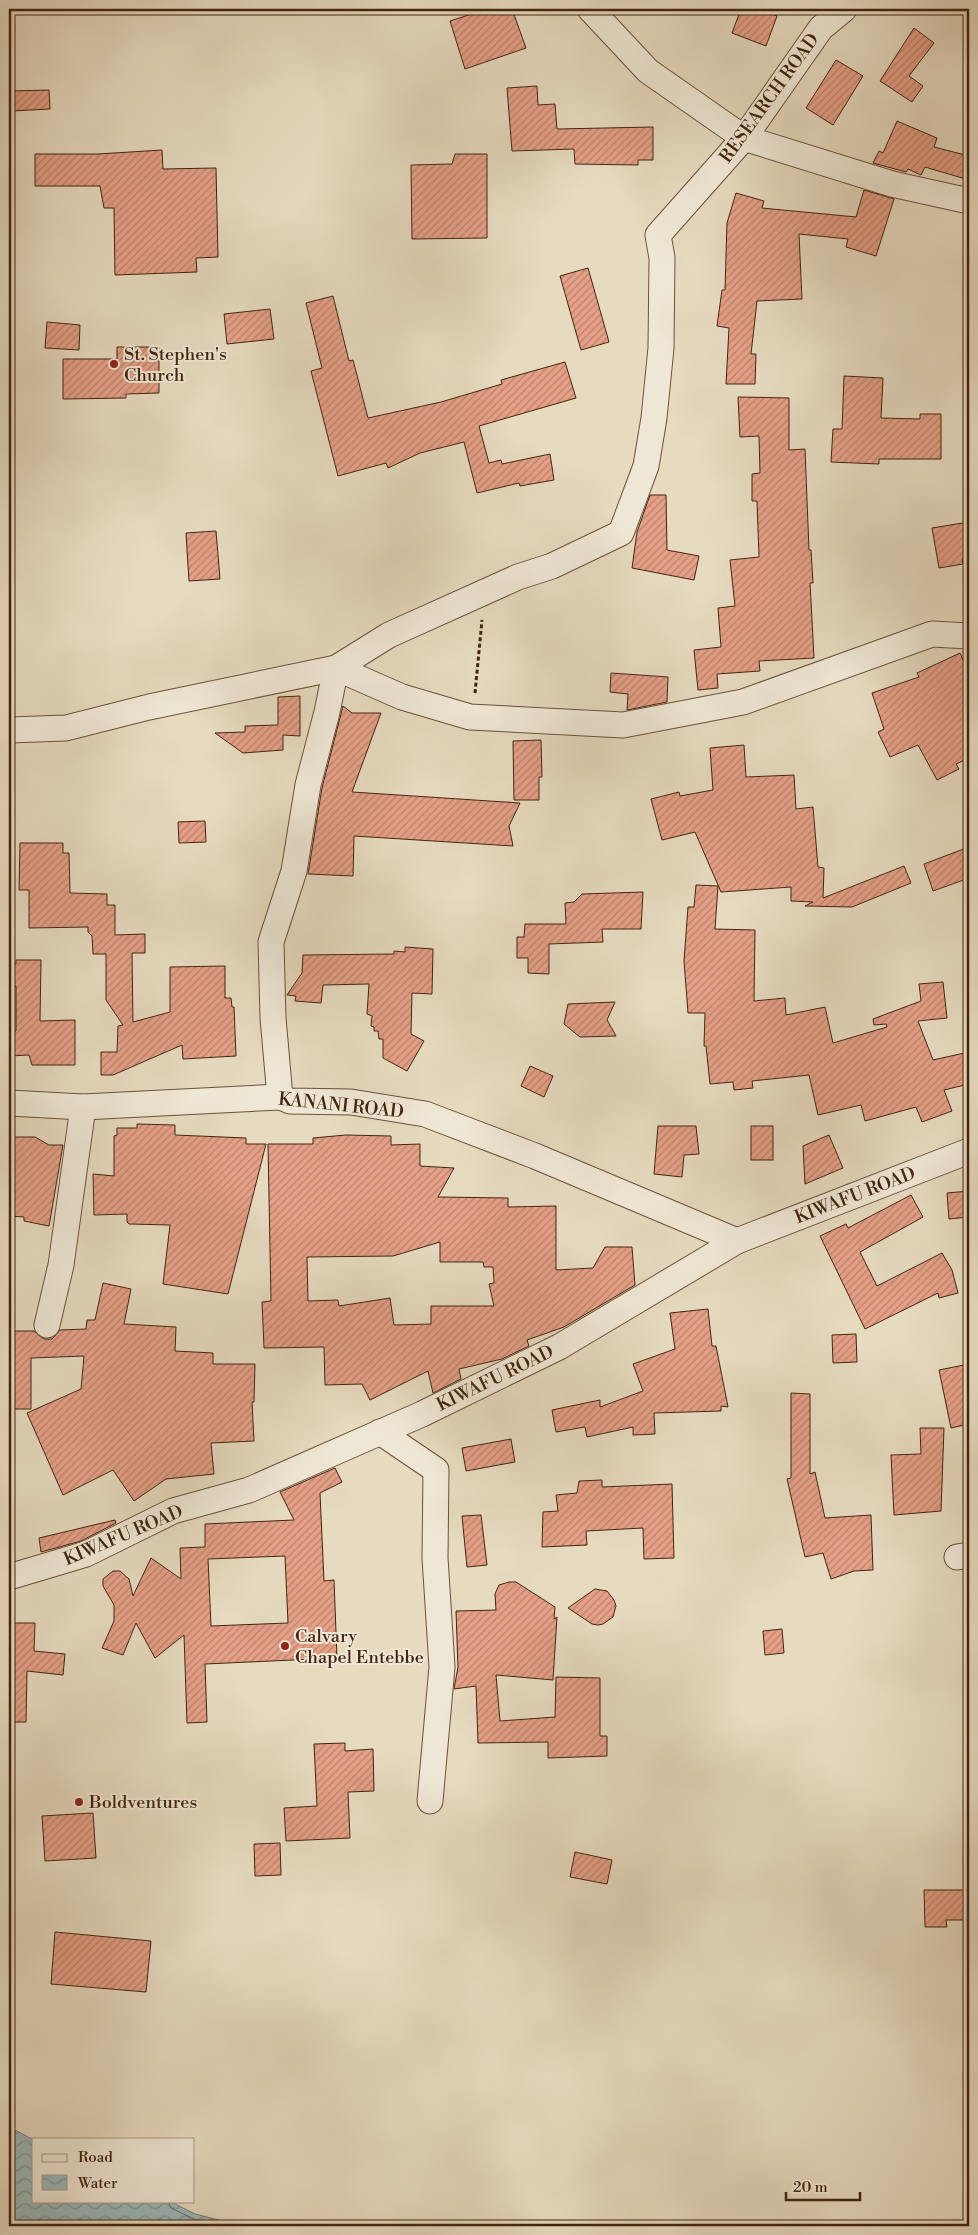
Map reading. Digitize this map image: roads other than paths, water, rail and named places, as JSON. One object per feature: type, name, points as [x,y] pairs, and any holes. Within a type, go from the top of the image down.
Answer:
[{"type":"street","points":[[590,9],[648,71],[744,138],[892,184],[969,201]]},
{"type":"street","name":"RESEARCH ROAD","points":[[336,668],[389,635],[518,576],[552,566],[621,533],[646,466],[654,418],[661,348],[662,258],[658,235],[744,138],[821,28],[844,9]]},
{"type":"street","points":[[9,730],[66,728],[149,707],[336,668],[402,697],[472,716],[505,720],[623,725],[743,702],[932,634],[969,636]]},
{"type":"street","points":[[280,1097],[273,1018],[271,942],[294,871],[308,785],[336,668]]},
{"type":"street","name":"KANANI ROAD","points":[[9,1103],[83,1107],[280,1097],[290,1101],[351,1102],[425,1114],[535,1156],[738,1242]]},
{"type":"street","points":[[47,1325],[61,1265],[83,1107]]},
{"type":"street","name":"KIWAFU ROAD","points":[[9,1577],[86,1554],[173,1511],[248,1490],[380,1432],[559,1347],[738,1242],[969,1151]]},
{"type":"street","points":[[380,1432],[436,1470],[435,1558],[442,1668],[430,1801]]},
{"type":"water","points":[[9,2127],[32,2139],[32,2202],[171,2202],[195,2214],[243,2226],[9,2226]]},
{"type":"place","name":"St. Stephen's Church","points":[[114,364]]},
{"type":"place","name":"Calvary Chapel Entebbe","points":[[285,1646]]},
{"type":"place","name":"Boldventures","points":[[79,1802]]}]
